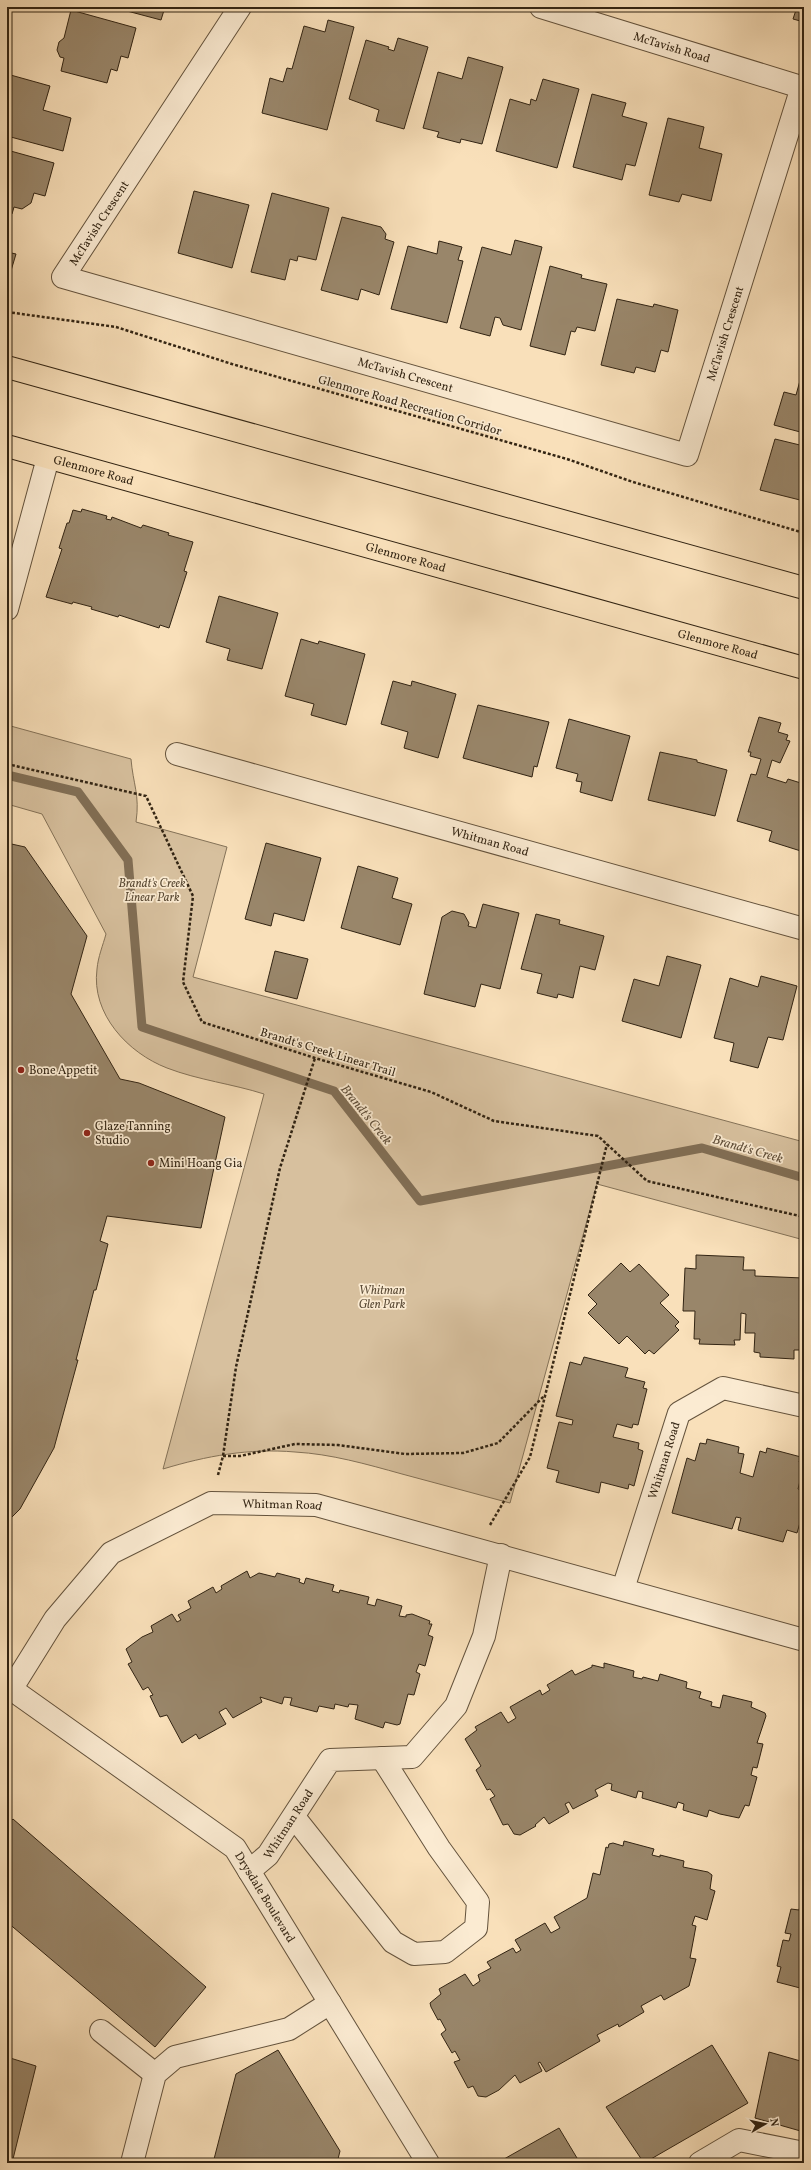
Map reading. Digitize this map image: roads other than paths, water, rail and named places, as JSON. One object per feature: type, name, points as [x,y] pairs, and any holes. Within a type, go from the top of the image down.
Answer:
[{"type":"main road","points":[[7,367],[804,588]]},
{"type":"main road","name":"Glenmore Road","points":[[7,446],[804,668]]},
{"type":"street","name":"McTavish Crescent","points":[[240,7],[63,277],[687,455],[803,87]]},
{"type":"street","name":"McTavish Road","points":[[541,7],[803,87]]},
{"type":"street","points":[[7,609],[48,458]]},
{"type":"street","name":"Whitman Road","points":[[177,754],[804,929]]},
{"type":"street","name":"Whitman Road","points":[[623,1589],[679,1413],[723,1388],[804,1406]]},
{"type":"street","name":"Whitman Road","points":[[9,1687],[55,1619],[111,1553],[211,1503],[316,1505],[476,1548],[804,1640]]},
{"type":"street","name":"Whitman Road","points":[[249,1871],[268,1855],[330,1760],[412,1757],[456,1706],[484,1636],[501,1555]]},
{"type":"street","name":"Drysdale Boulevard","points":[[9,1687],[235,1848],[428,2163]]},
{"type":"street","points":[[294,1817],[393,1942],[414,1954],[445,1952],[476,1928],[478,1902],[439,1848],[382,1758]]},
{"type":"street","points":[[132,2163],[155,2074],[175,2057],[289,2029],[330,2003]]},
{"type":"street","points":[[101,2031],[155,2074]]},
{"type":"street","points":[[700,2163],[739,2140],[804,2153]]},
{"type":"waterway","name":"Brandt's Creek","points":[[7,775],[78,792],[128,860],[142,1027],[334,1091],[420,1201],[702,1148],[804,1178]]},
{"type":"place","name":"Bone Appetit","points":[[21,1070]]},
{"type":"place","name":"Glaze Tanning Studio","points":[[87,1133]]},
{"type":"place","name":"Mini Hoang Gia","points":[[151,1163]]},
{"type":"park label","name":"Brandt's Creek Linear Park","points":[[152,890]]},
{"type":"park label","name":"Whitman Glen Park","points":[[382,1297]]}]
